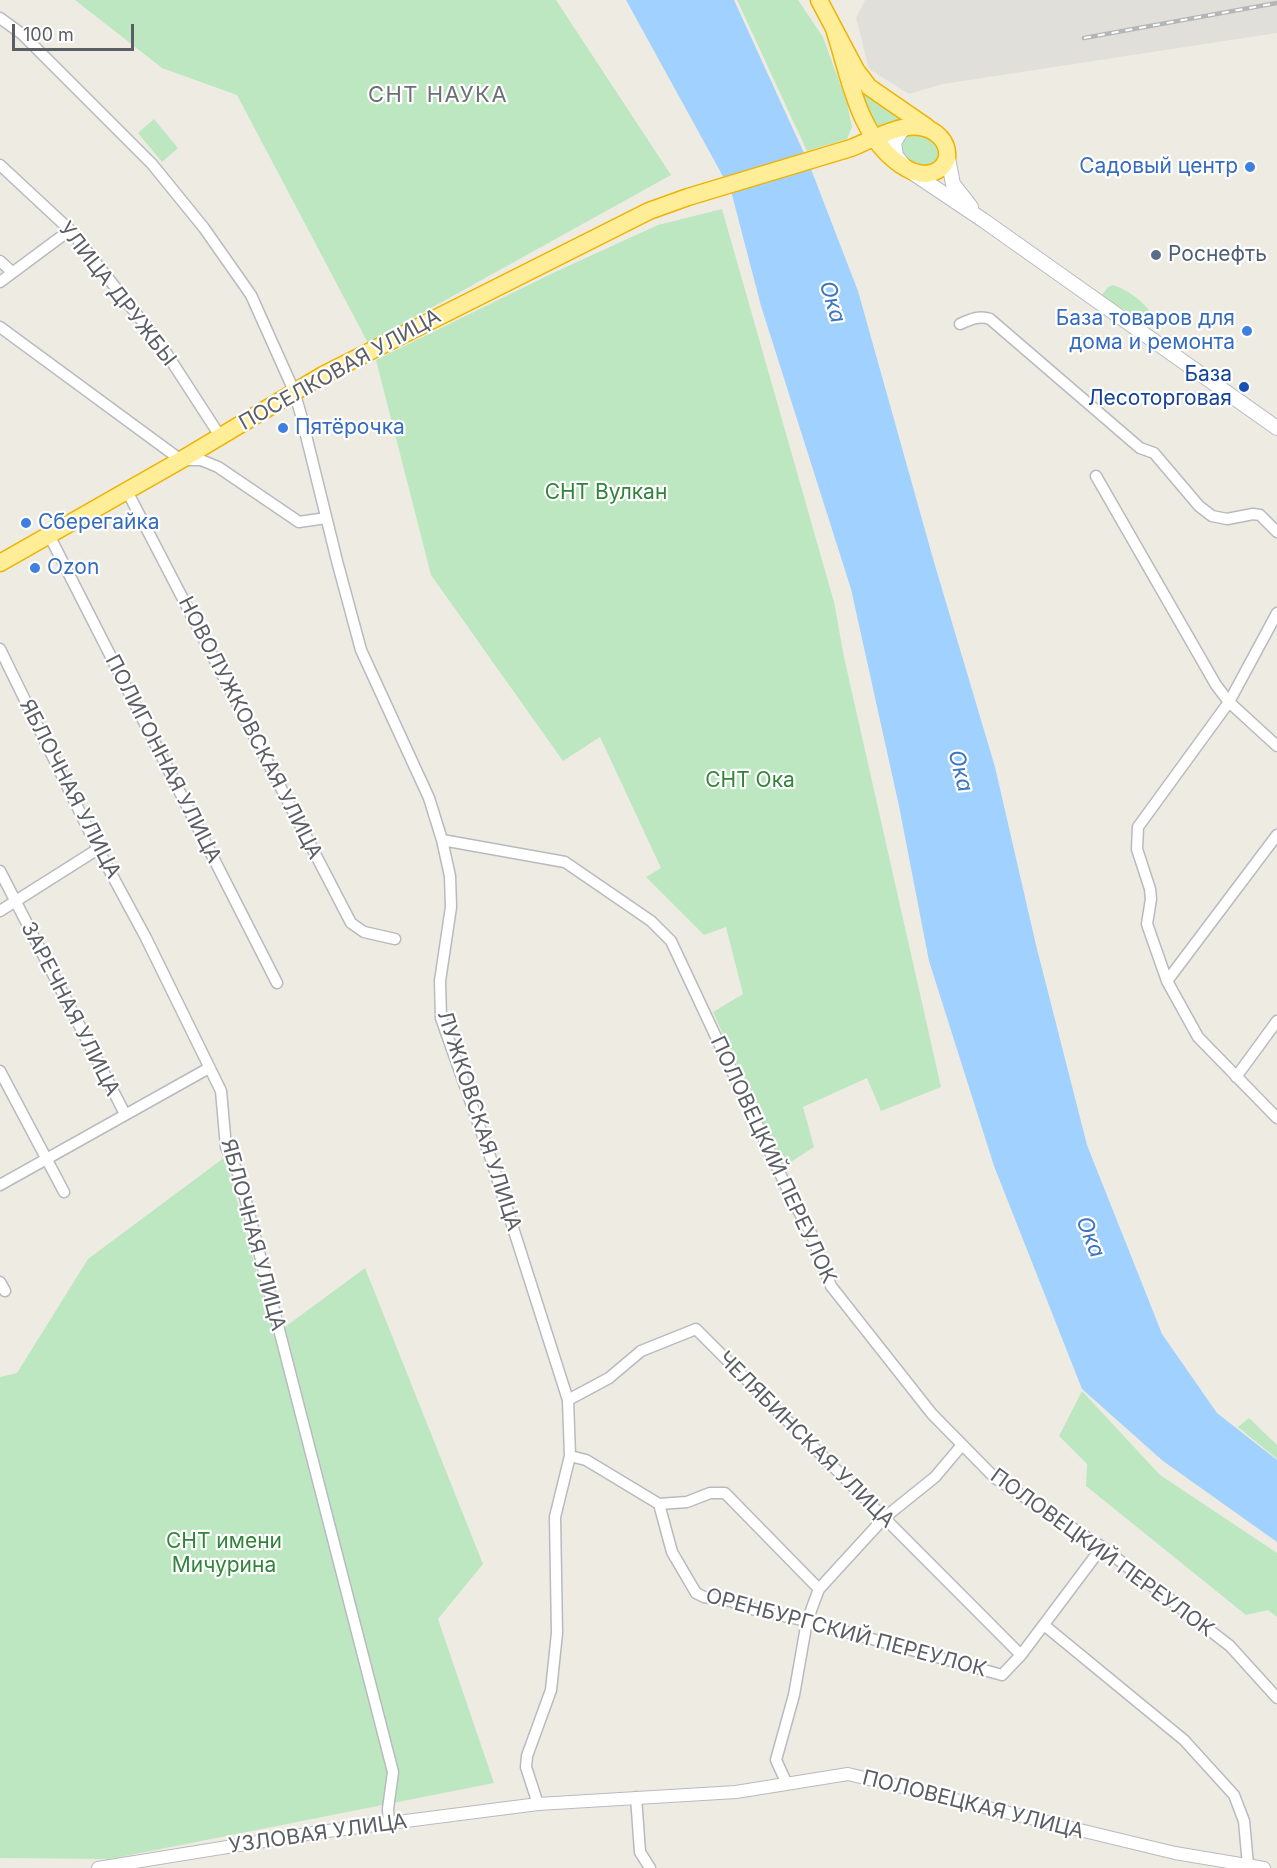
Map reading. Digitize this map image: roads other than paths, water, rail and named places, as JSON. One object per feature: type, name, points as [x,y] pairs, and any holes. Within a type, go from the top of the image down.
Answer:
[{"type":"highway","points":[[819,0],[856,70],[869,87],[941,138],[947,152],[944,164],[937,171],[920,173],[907,169],[891,158],[873,151],[848,149]]},
{"type":"highway","points":[[835,32],[862,124],[861,137],[848,149]]},
{"type":"highway","points":[[857,103],[874,139],[891,158]]},
{"type":"highway","points":[[908,127],[922,126],[930,129]]},
{"type":"highway","name":"ПОСЕЛКОВАЯ УЛИЦА","points":[[0,563],[181,460],[294,391],[369,350],[632,219],[688,196],[848,149],[908,127]]},
{"type":"main road","points":[[908,127],[901,131],[894,143],[896,156],[907,169],[983,220],[1277,428]]},
{"type":"main road","points":[[947,152],[950,177],[956,191],[983,220]]},
{"type":"street","name":"ЛУЖКОВСКАЯ УЛИЦА","points":[[0,18],[22,34],[152,164],[204,228],[251,296],[294,391],[362,650],[429,798],[442,840],[450,876],[451,907],[440,981],[441,1018],[492,1162],[568,1400],[570,1456],[555,1517],[557,1633],[551,1690],[527,1755],[526,1767],[538,1803]]},
{"type":"street","name":"УЛИЦА ДРУЖБЫ","points":[[0,165],[70,230],[161,345],[220,436]]},
{"type":"street","points":[[0,282],[70,230]]},
{"type":"street","points":[[0,261],[12,272]]},
{"type":"street","points":[[960,324],[984,316],[990,319],[1140,448],[1154,453],[1199,506],[1212,516],[1227,519],[1253,514],[1260,515],[1277,532]]},
{"type":"street","points":[[0,327],[181,460],[201,460],[218,467],[299,522],[326,518]]},
{"type":"street","points":[[1096,476],[1216,685],[1229,702],[1277,747]]},
{"type":"street","name":"НОВОЛУЖКОВСКАЯ УЛИЦА","points":[[127,491],[351,923],[364,933],[395,939]]},
{"type":"street","name":"ПОЛИГОННАЯ УЛИЦА","points":[[50,535],[277,983]]},
{"type":"street","points":[[1277,613],[1229,702],[1138,827],[1137,849],[1150,889],[1151,899],[1147,924],[1167,981],[1197,1036],[1277,1118]]},
{"type":"street","name":"ЯБЛОЧНАЯ УЛИЦА","points":[[0,649],[98,849],[146,938],[220,1091],[226,1147],[240,1178],[393,1772],[388,1809],[389,1823]]},
{"type":"street","points":[[1167,981],[1277,835]]},
{"type":"street","name":"ПОЛОВЕЦКИЙ ПЕРЕУЛОК","points":[[442,840],[566,862],[651,921],[671,941],[793,1201],[811,1233],[831,1286],[932,1414],[995,1478],[1102,1548],[1230,1646],[1277,1698]]},
{"type":"street","points":[[0,911],[98,849]]},
{"type":"street","name":"ЗАРЕЧНАЯ УЛИЦА","points":[[0,871],[124,1114]]},
{"type":"street","points":[[1236,1077],[1277,1022]]},
{"type":"street","points":[[0,1185],[209,1068]]},
{"type":"street","points":[[0,1071],[63,1192]]},
{"type":"street","name":"ЧЕЛЯБИНСКАЯ УЛИЦА","points":[[568,1400],[609,1378],[641,1351],[696,1329],[1021,1655]]},
{"type":"street","points":[[787,1784],[776,1760],[794,1695],[807,1621],[819,1589],[884,1518],[934,1477],[962,1445]]},
{"type":"street","points":[[570,1456],[586,1460],[659,1504],[687,1502],[710,1493],[725,1494],[819,1589]]},
{"type":"street","name":"ОРЕНБУРГСКИЙ ПЕРЕУЛОК","points":[[659,1504],[672,1552],[696,1593],[704,1597],[731,1601],[747,1608],[807,1621],[1002,1675],[1021,1655],[1102,1548]]},
{"type":"street","points":[[1044,1625],[1184,1740],[1234,1795],[1244,1821],[1248,1865]]},
{"type":"street","name":"ПОЛОВЕЦКАЯ УЛИЦА","points":[[538,1803],[736,1792],[848,1774],[1175,1853],[1264,1868]]},
{"type":"street","points":[[636,1797],[640,1852],[650,1868]]},
{"type":"street","name":"УЗЛОВАЯ УЛИЦА","points":[[98,1868],[320,1832],[538,1803]]},
{"type":"water","name":"Ока","points":[[626,0],[734,0],[809,164],[858,291],[934,562],[995,767],[1036,945],[1087,1145],[1162,1334],[1217,1413],[1277,1460],[1277,1542],[1163,1461],[1082,1389],[994,1166],[929,961],[899,806],[851,589],[761,306],[731,191]]},
{"type":"railway","points":[[1084,38],[1277,3]]},
{"type":"place","name":"Садовый центр","points":[[1250,167]]},
{"type":"place","name":"Роснефть","points":[[1156,255]]},
{"type":"place","name":"База товаров для дома и ремонта","points":[[1247,331]]},
{"type":"place","name":"База Лесоторговая","points":[[1244,387]]},
{"type":"place","name":"Пятёрочка","points":[[283,428]]},
{"type":"place","name":"Сберегайка","points":[[26,523]]},
{"type":"place","name":"Ozon","points":[[35,568]]},
{"type":"district","name":"СНТ НАУКА","points":[[438,95]]},
{"type":"park label","name":"СНТ Вулкан","points":[[606,493]]},
{"type":"park label","name":"СНТ Ока","points":[[750,781]]},
{"type":"park label","name":"СНТ имени Мичурина","points":[[224,1554]]}]
